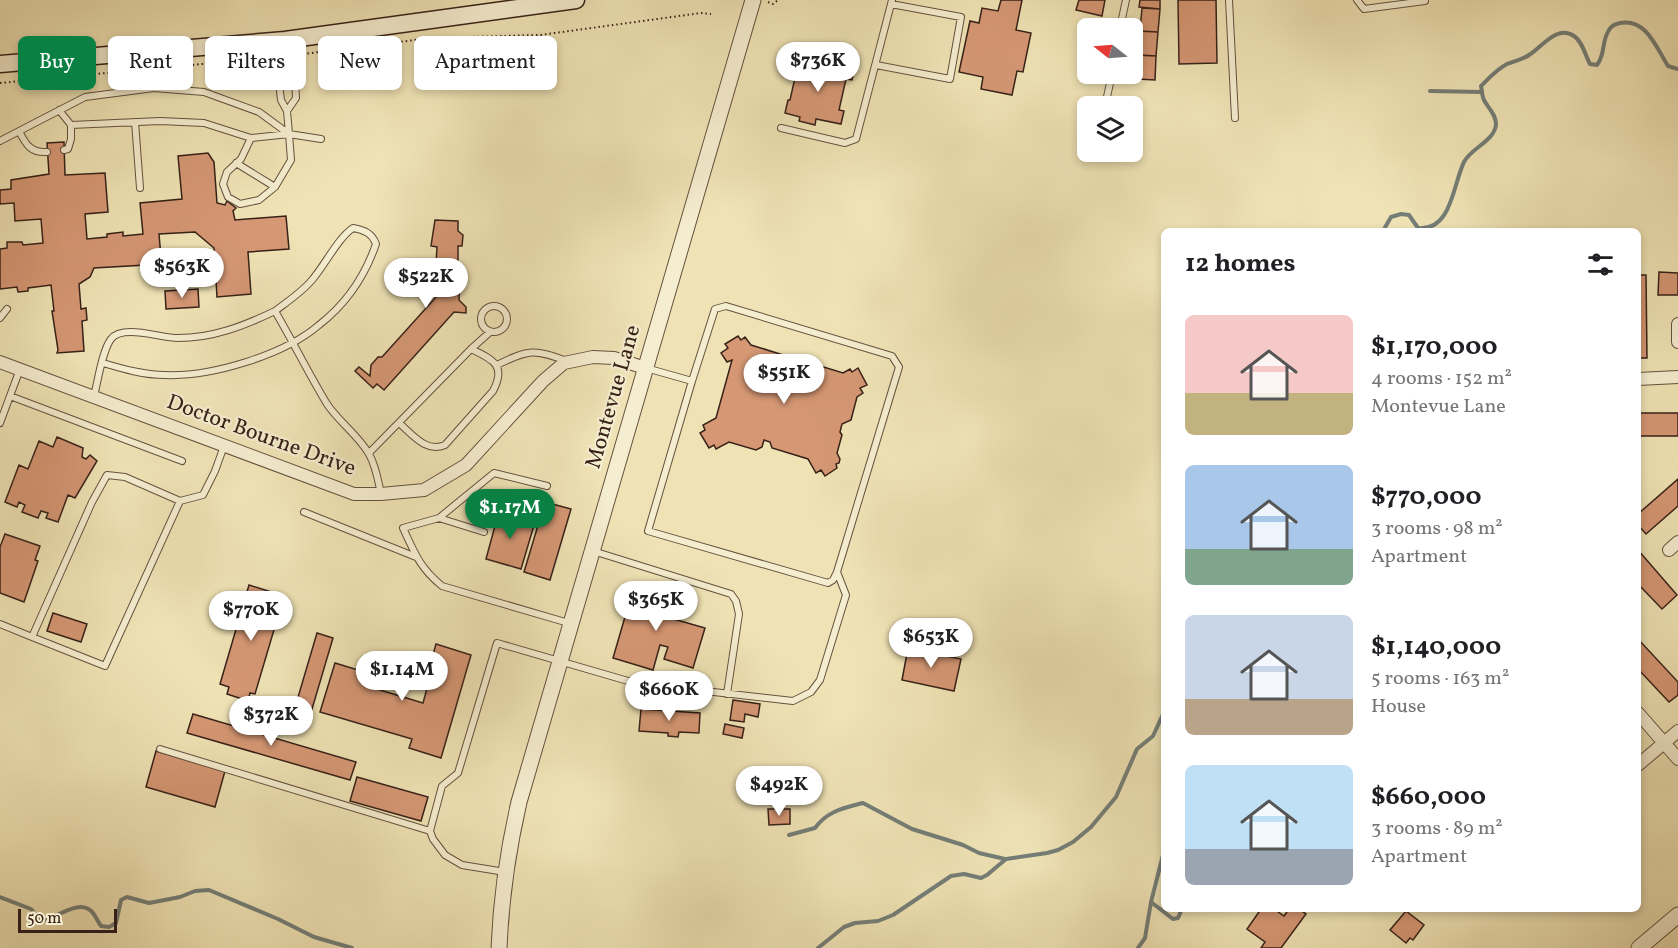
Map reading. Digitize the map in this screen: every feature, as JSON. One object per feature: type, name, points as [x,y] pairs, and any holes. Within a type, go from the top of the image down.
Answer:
[{"type":"main road","points":[[306,37],[576,0]]},
{"type":"main road","points":[[0,64],[205,47]]},
{"type":"street","name":"Montevue Lane","points":[[499,948],[501,901],[519,802],[645,368],[760,1]]},
{"type":"street","points":[[1678,324],[1678,342]]},
{"type":"street","name":"Doctor Bourne Drive","points":[[0,362],[354,494],[424,490],[466,465],[543,381],[564,363],[593,357],[614,358],[645,368]]},
{"type":"street","points":[[1641,378],[1678,376]]},
{"type":"street","points":[[1641,716],[1678,759]]},
{"type":"street","points":[[1641,762],[1678,730]]},
{"type":"street","points":[[1639,948],[1678,915]]},
{"type":"lane","points":[[1122,18],[1126,0]]},
{"type":"lane","points":[[1228,0],[1235,118]]},
{"type":"lane","points":[[1357,0],[1364,9],[1425,1]]},
{"type":"lane","points":[[781,128],[845,143],[856,139],[892,2],[961,17],[950,79],[876,65]]},
{"type":"lane","points":[[0,141],[85,97],[154,88],[204,92],[259,112],[289,134]]},
{"type":"lane","points":[[251,138],[241,159],[227,172],[223,184],[228,197],[240,204],[259,200],[275,187],[291,160],[287,111],[281,100],[280,90]]},
{"type":"lane","points":[[287,111],[296,98],[296,90]]},
{"type":"lane","points":[[59,110],[71,125],[71,139],[68,149],[64,150]]},
{"type":"lane","points":[[71,125],[135,122],[204,123],[251,138],[289,134],[321,139]]},
{"type":"lane","points":[[135,122],[140,188]]},
{"type":"lane","points":[[19,131],[31,150],[47,152]]},
{"type":"lane","points":[[236,163],[275,187]]},
{"type":"lane","points":[[94,396],[103,363],[111,338],[119,332],[128,331],[178,338],[213,334],[243,327],[275,311],[310,283],[336,248],[344,233],[353,228],[363,230],[373,236],[376,244],[368,267],[344,301],[318,326],[293,342],[234,366],[201,372],[165,375],[131,371],[103,363]]},
{"type":"lane","points":[[726,306],[892,356],[898,368],[837,572],[828,583],[648,531],[715,309],[726,306]]},
{"type":"lane","points":[[369,453],[471,349],[490,332],[500,332],[507,324],[506,314],[499,307],[489,307],[482,315],[482,325],[490,332]]},
{"type":"lane","points":[[0,318],[7,309]]},
{"type":"lane","points":[[275,311],[329,407],[369,453],[377,472],[381,494]]},
{"type":"lane","points":[[399,423],[429,447],[437,448],[445,445],[493,391],[498,382],[497,365],[488,357],[471,349]]},
{"type":"lane","points":[[497,365],[531,351],[571,362]]},
{"type":"lane","points":[[0,423],[20,368]]},
{"type":"lane","points":[[645,368],[692,381]]},
{"type":"lane","points":[[10,396],[182,461]]},
{"type":"lane","points":[[32,637],[92,502],[107,475],[125,477],[180,501],[203,495],[224,446]]},
{"type":"lane","points":[[547,486],[494,473],[439,518],[403,528],[416,557],[427,574],[442,586],[572,624]]},
{"type":"lane","points":[[0,624],[105,666],[180,501]]},
{"type":"lane","points":[[304,512],[416,557]]},
{"type":"lane","points":[[439,518],[484,532]]},
{"type":"lane","points":[[592,551],[731,594],[736,601],[739,614],[728,694]]},
{"type":"lane","points":[[505,872],[462,865],[446,855],[433,839],[430,831],[442,786],[458,773],[497,642],[635,683],[793,701],[811,692],[820,680],[846,595],[837,572]]},
{"type":"lane","points":[[160,749],[430,831]]},
{"type":"path","points":[[760,1],[773,4],[778,0]]},
{"type":"path","points":[[306,54],[431,38],[540,35],[701,13],[711,14]]},
{"type":"path","points":[[0,83],[205,64]]},
{"type":"building","points":[[1001,0],[1022,0],[1016,30],[1031,33],[1023,72],[1017,71],[1012,95],[981,89],[983,77],[959,72],[970,21],[979,23],[982,8],[998,11]]},
{"type":"building","points":[[1079,0],[1105,0],[1102,16],[1076,10]]},
{"type":"building","points":[[1140,0],[1160,0],[1160,9],[1139,7]]},
{"type":"building","points":[[1178,0],[1216,0],[1217,63],[1179,64]]},
{"type":"building","points":[[1142,8],[1160,9],[1158,32],[1143,31],[1143,18],[1141,18]]},
{"type":"building","points":[[1143,31],[1158,32],[1156,56],[1143,55]]},
{"type":"building","points":[[1143,55],[1156,56],[1155,80],[1143,79]]},
{"type":"building","points":[[799,60],[854,72],[852,80],[846,79],[839,110],[844,111],[841,124],[816,119],[815,125],[799,121],[800,117],[785,113]]},
{"type":"building","points":[[64,142],[65,175],[105,173],[108,212],[85,214],[87,239],[107,237],[107,234],[123,232],[123,236],[143,234],[140,203],[182,199],[178,156],[208,153],[214,162],[217,203],[225,205],[227,201],[236,208],[233,211],[235,220],[286,216],[289,249],[248,252],[251,294],[217,297],[214,248],[195,232],[159,234],[161,257],[157,257],[157,260],[146,261],[146,265],[94,268],[90,277],[79,284],[81,309],[86,308],[87,320],[82,321],[84,351],[57,353],[51,285],[28,288],[28,291],[18,292],[17,287],[0,289],[0,249],[7,248],[7,242],[22,242],[23,245],[43,243],[41,219],[15,221],[14,203],[0,204],[0,190],[11,189],[11,180],[49,174],[47,143]]},
{"type":"building","points":[[435,220],[458,221],[458,231],[463,235],[462,246],[458,246],[459,300],[466,307],[466,313],[454,312],[384,390],[377,384],[373,388],[355,371],[359,367],[370,376],[371,365],[378,357],[382,357],[437,296],[438,278],[430,271],[436,264],[437,247],[431,246]]},
{"type":"building","points":[[1659,272],[1678,273],[1678,295],[1658,295]]},
{"type":"building","points":[[1641,275],[1646,275],[1647,358],[1641,358]]},
{"type":"building","points":[[198,289],[199,307],[166,309],[165,291]]},
{"type":"building","points":[[738,336],[741,340],[745,337],[751,345],[793,358],[796,364],[808,368],[814,364],[843,373],[850,369],[852,372],[858,368],[867,385],[860,388],[863,393],[857,397],[851,420],[842,424],[840,432],[842,435],[837,453],[840,459],[836,464],[837,468],[825,476],[821,470],[816,473],[808,459],[772,448],[770,442],[764,440],[762,447],[756,450],[729,442],[716,449],[714,445],[709,448],[700,433],[705,430],[703,425],[716,418],[732,360],[727,362],[721,353],[728,348],[725,344]]},
{"type":"building","points":[[1641,413],[1678,413],[1678,436],[1641,436]]},
{"type":"building","points":[[57,437],[83,448],[82,457],[86,459],[90,455],[97,461],[75,498],[68,495],[58,522],[46,518],[48,513],[41,511],[38,518],[22,512],[25,505],[19,502],[17,507],[5,502],[19,465],[28,469],[39,441],[53,447]]},
{"type":"building","points":[[1678,479],[1678,506],[1646,534],[1641,528],[1641,511]]},
{"type":"building","points":[[545,502],[571,509],[550,580],[524,572]]},
{"type":"building","points":[[499,511],[535,522],[521,569],[486,559]]},
{"type":"building","points":[[5,534],[40,546],[35,560],[38,561],[24,602],[0,593],[0,547]]},
{"type":"building","points":[[1641,553],[1677,595],[1662,609],[1641,587]]},
{"type":"building","points":[[249,585],[284,596],[255,694],[250,693],[248,701],[227,694],[229,687],[220,684]]},
{"type":"building","points":[[634,586],[676,598],[670,618],[705,628],[693,668],[664,659],[668,647],[660,645],[653,670],[613,658]]},
{"type":"building","points":[[53,613],[87,624],[81,642],[47,631]]},
{"type":"building","points":[[317,633],[333,638],[312,709],[296,704]]},
{"type":"building","points":[[1641,642],[1678,682],[1678,695],[1669,702],[1641,672]]},
{"type":"building","points":[[436,644],[471,655],[441,758],[409,748],[412,739],[320,712],[335,663],[384,678],[380,690],[423,703]]},
{"type":"building","points":[[908,648],[961,659],[954,691],[902,680]]},
{"type":"building","points":[[733,700],[760,704],[758,717],[745,714],[744,722],[730,720]]},
{"type":"building","points":[[641,709],[700,713],[699,733],[679,732],[678,737],[668,736],[668,733],[639,731]]},
{"type":"building","points":[[193,714],[356,762],[350,780],[187,733]]},
{"type":"building","points":[[725,724],[744,728],[742,738],[723,734]]},
{"type":"building","points":[[156,751],[225,771],[215,807],[146,787]]},
{"type":"building","points":[[357,777],[428,797],[421,821],[350,801]]},
{"type":"building","points":[[768,809],[790,809],[790,824],[769,825]]},
{"type":"building","points":[[1259,912],[1278,912],[1284,916],[1287,912],[1306,914],[1281,948],[1261,948],[1265,942],[1247,929]]},
{"type":"building","points":[[1405,912],[1424,925],[1413,940],[1410,938],[1406,943],[1390,930]]},
{"type":"waterway","points":[[1418,228],[1429,227],[1445,214],[1464,162],[1495,130],[1495,117],[1484,100],[1481,86],[1500,68],[1526,57],[1550,38],[1561,33],[1574,36],[1582,45],[1590,64],[1597,65],[1602,56],[1605,39],[1612,26],[1629,23],[1643,29],[1668,66],[1678,69]]},
{"type":"waterway","points":[[1430,91],[1482,92]]},
{"type":"waterway","points":[[1385,228],[1391,217],[1401,214],[1409,215],[1418,228]]},
{"type":"waterway","points":[[818,948],[844,927],[855,923],[878,921],[893,915],[951,876],[964,874],[981,878],[1006,859],[1047,853],[1073,842],[1091,827],[1116,797],[1137,749],[1153,736],[1161,719]]},
{"type":"waterway","points":[[789,835],[815,828],[830,814],[863,803],[912,829],[963,845],[979,853],[1005,859]]},
{"type":"waterway","points":[[1138,948],[1145,938],[1161,863]]},
{"type":"waterway","points":[[0,897],[31,909],[42,921],[82,907],[93,913],[101,926],[109,927],[116,923],[121,900],[127,897],[149,903],[180,897],[195,891],[209,890],[314,937],[352,948]]},
{"type":"waterway","points":[[1151,902],[1161,910]]},
{"type":"waterway","points":[[1164,912],[1173,919],[1178,918],[1181,912]]}]
